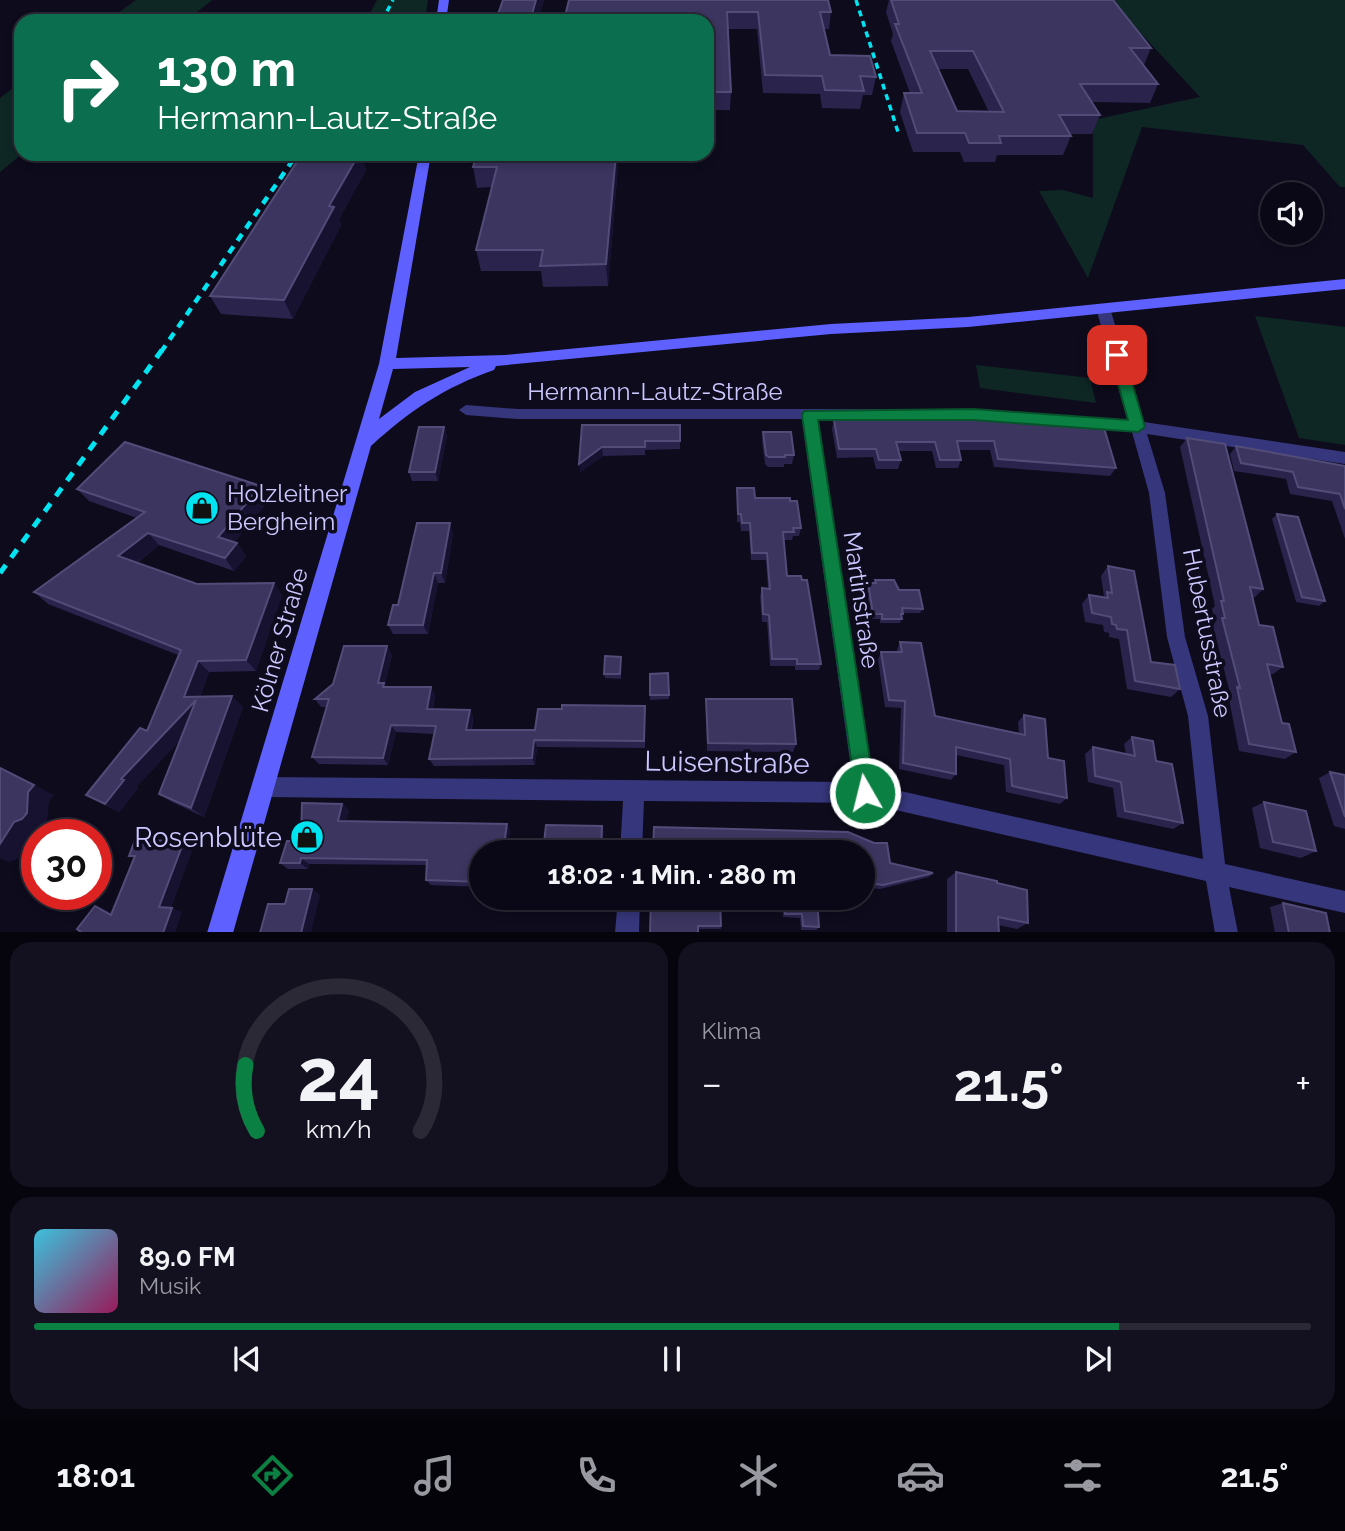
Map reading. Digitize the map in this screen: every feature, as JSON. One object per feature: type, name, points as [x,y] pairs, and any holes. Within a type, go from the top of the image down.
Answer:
[{"type":"main road","name":"Kölner Straße","points":[[220,932],[387,364],[424,161]]},
{"type":"main road","points":[[387,364],[505,360],[831,329],[968,322],[1345,284]]},
{"type":"main road","points":[[365,442],[417,397],[444,381],[505,360]]},
{"type":"street","name":"Hubertusstraße","points":[[1103,308],[1157,493],[1177,637],[1198,716],[1215,870],[1227,932]]},
{"type":"street","name":"Hermann-Lautz-Straße","points":[[466,410],[518,414],[973,414],[1138,427],[1345,458]]},
{"type":"street","name":"Martinstraße","points":[[809,415],[865,793]]},
{"type":"street","name":"Luisenstraße","points":[[265,787],[865,793],[1215,870],[1345,902]]},
{"type":"street","points":[[632,840],[634,790]]},
{"type":"street","points":[[627,932],[628,910]]},
{"type":"green space","points":[[136,0],[212,0],[195,14],[117,14]]},
{"type":"green space","points":[[377,0],[428,0],[426,14],[370,14]]},
{"type":"green space","points":[[1110,0],[1345,0],[1345,187],[1340,187],[1303,145],[1142,127],[1088,278],[1039,191],[1063,190],[1093,198],[1093,120],[1200,97]]},
{"type":"green space","points":[[14,87],[14,161],[0,172],[0,98]]},
{"type":"green space","points":[[1255,316],[1345,327],[1345,445],[1299,438]]},
{"type":"green space","points":[[976,365],[1090,378],[1096,403],[980,388]]},
{"type":"building","points":[[503,0],[536,0],[532,14],[498,14]]},
{"type":"building","points":[[569,0],[828,0],[831,12],[820,12],[830,55],[870,56],[876,77],[860,76],[864,91],[825,90],[822,76],[765,75],[758,12],[727,12],[731,92],[714,92],[714,14],[566,14]]},
{"type":"building","points":[[891,0],[1113,0],[1151,48],[1130,48],[1158,84],[1080,84],[1100,115],[1059,115],[1071,136],[999,136],[1001,143],[969,143],[965,133],[917,133],[904,93],[922,93],[895,24],[899,24]],"holes":[[[930,51],[973,51],[1004,112],[957,111]]]},
{"type":"building","points":[[297,161],[355,161],[329,206],[334,207],[284,300],[210,296]]},
{"type":"building","points":[[475,161],[615,161],[606,264],[540,266],[543,250],[476,250],[497,167],[473,167]]},
{"type":"building","points":[[985,419],[1104,428],[1116,468],[998,459],[994,441],[957,441],[961,460],[940,460],[935,442],[896,442],[901,460],[879,460],[876,449],[839,449],[834,420]]},
{"type":"building","points":[[582,425],[680,425],[680,441],[645,441],[645,447],[602,447],[579,464]]},
{"type":"building","points":[[419,427],[444,427],[435,472],[409,472]]},
{"type":"building","points":[[763,432],[791,432],[794,455],[766,455]]},
{"type":"building","points":[[1187,438],[1225,444],[1263,589],[1250,587],[1259,625],[1273,627],[1283,667],[1267,664],[1282,723],[1289,724],[1296,752],[1249,744],[1237,687],[1240,688],[1222,618],[1225,618],[1221,601],[1224,601]]},
{"type":"building","points":[[125,442],[261,486],[218,537],[237,543],[225,558],[148,533],[118,556],[197,584],[274,583],[246,660],[198,661],[184,697],[232,696],[191,808],[159,794],[196,700],[121,779],[124,780],[105,804],[86,795],[140,728],[147,731],[181,650],[34,592],[145,512],[77,489]]},
{"type":"building","points":[[1236,446],[1345,466],[1345,509],[1340,494],[1298,487],[1293,472],[1241,463]]},
{"type":"building","points":[[737,488],[754,488],[755,498],[790,498],[790,501],[797,501],[801,528],[793,528],[794,532],[783,532],[787,576],[801,576],[802,580],[807,580],[821,664],[797,664],[797,659],[772,659],[769,615],[763,614],[762,588],[770,589],[767,553],[752,553],[750,523],[742,523],[741,514],[738,514]]},
{"type":"building","points":[[1277,514],[1298,517],[1325,601],[1302,597]]},
{"type":"building","points":[[417,523],[450,523],[441,573],[434,573],[423,625],[388,625],[393,605],[398,605]]},
{"type":"building","points":[[1108,566],[1134,571],[1151,662],[1175,665],[1180,689],[1135,681],[1127,630],[1117,629],[1116,625],[1112,624],[1111,617],[1092,613],[1089,595],[1108,598],[1107,592],[1112,593]]},
{"type":"building","points":[[875,580],[894,580],[899,590],[919,590],[923,609],[902,608],[902,619],[882,619],[882,614],[873,614],[868,583],[876,583]]},
{"type":"building","points":[[900,642],[921,643],[935,716],[1025,735],[1024,715],[1045,719],[1048,758],[1064,761],[1067,798],[1012,786],[1010,759],[956,747],[956,774],[903,763],[905,701],[889,700],[881,652],[902,652]]},
{"type":"building","points":[[344,646],[387,646],[378,683],[384,683],[383,687],[431,687],[427,709],[470,710],[466,730],[535,730],[538,709],[562,709],[562,705],[645,706],[644,741],[534,740],[532,758],[429,759],[436,726],[391,725],[383,758],[312,757],[329,699],[315,699],[333,684]]},
{"type":"building","points":[[605,656],[621,657],[620,674],[604,674]]},
{"type":"building","points":[[668,673],[669,695],[650,695],[650,674]]},
{"type":"building","points":[[706,699],[792,699],[796,744],[708,743]]},
{"type":"building","points":[[1132,737],[1153,741],[1156,761],[1172,764],[1183,823],[1125,811],[1121,782],[1095,776],[1093,747],[1135,756]]},
{"type":"building","points":[[0,768],[34,785],[28,792],[27,813],[14,822],[0,844]]},
{"type":"building","points":[[1330,772],[1345,775],[1345,817]]},
{"type":"building","points":[[1264,802],[1306,811],[1316,851],[1273,842]]},
{"type":"building","points":[[302,803],[342,804],[338,821],[507,824],[505,840],[469,840],[469,882],[426,880],[427,860],[301,858],[300,863],[280,863],[287,841],[301,841]]},
{"type":"building","points":[[546,825],[602,826],[601,840],[544,840]]},
{"type":"building","points":[[654,827],[848,832],[867,840],[653,840]]},
{"type":"building","points":[[135,840],[184,841],[159,907],[172,908],[163,932],[81,932],[77,929],[92,910],[102,910],[111,915],[135,856],[129,856]]},
{"type":"building","points":[[875,843],[887,843],[890,863],[933,873],[883,885],[875,884]]},
{"type":"building","points":[[956,872],[1027,890],[1028,923],[998,917],[999,932],[956,932]]},
{"type":"building","points":[[289,889],[312,889],[301,932],[260,932],[268,904],[285,904]]},
{"type":"building","points":[[1283,903],[1326,913],[1330,932],[1289,932]]},
{"type":"building","points":[[651,910],[720,910],[721,926],[698,926],[698,932],[650,932]]},
{"type":"building","points":[[785,910],[818,910],[819,927],[803,926],[802,914],[785,914]]},
{"type":"railway","points":[[386,14],[393,0]]},
{"type":"railway","points":[[856,0],[898,132]]},
{"type":"railway","points":[[161,352],[292,161]]},
{"type":"railway","points":[[0,573],[162,350]]},
{"type":"place","name":"Holzleitner Bergheim","points":[[202,508]]},
{"type":"place","name":"Rosenblüte","points":[[307,837]]},
{"type":"route","points":[[865,793],[809,415],[973,414],[1138,427],[1117,355]]}]
